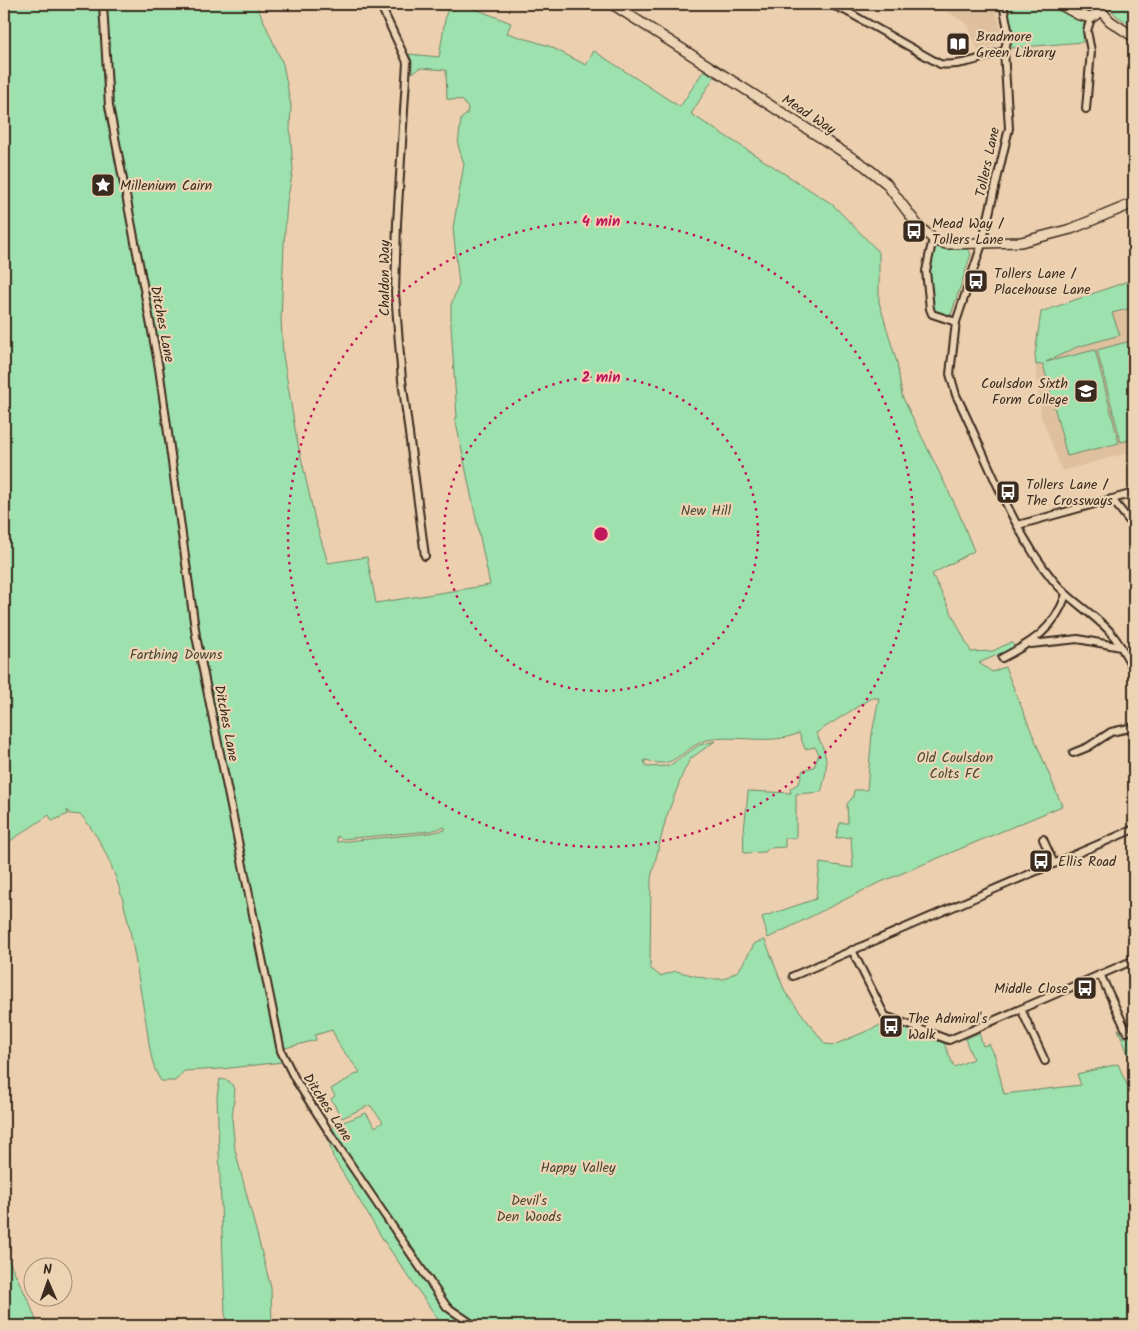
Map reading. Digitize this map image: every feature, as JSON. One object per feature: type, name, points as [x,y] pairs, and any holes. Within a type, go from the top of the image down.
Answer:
[{"type":"street","name":"Ditches Lane","points":[[103,4],[109,106],[159,368],[196,636],[281,1051],[295,1079],[338,1146],[447,1307],[475,1326]]},
{"type":"street","name":"Chaldon Way","points":[[380,4],[406,62],[395,293],[403,389],[425,556]]},
{"type":"street","name":"Mead Way","points":[[612,4],[865,166],[886,183],[919,227],[933,238],[946,244],[1021,242],[1063,231],[1134,204]]},
{"type":"street","points":[[829,4],[846,11],[940,64],[949,65],[1004,51]]},
{"type":"street","name":"Tollers Lane","points":[[1003,4],[1009,35],[1004,51],[1009,128],[982,244],[956,322],[950,374],[956,395],[1018,525],[1052,579],[1066,595],[1103,624],[1122,647],[1134,669]]},
{"type":"street","points":[[1059,4],[1079,15],[1091,18]]},
{"type":"street","points":[[1086,109],[1091,51],[1088,31],[1091,18],[1098,8],[1134,37]]},
{"type":"street","points":[[933,238],[926,271],[930,309],[932,314],[956,322]]},
{"type":"street","points":[[1018,525],[1134,493]]},
{"type":"street","points":[[1112,499],[1134,527]]},
{"type":"street","points":[[1002,658],[1030,644],[1054,620],[1066,595]]},
{"type":"street","points":[[1030,644],[1078,639],[1122,647]]},
{"type":"street","points":[[1073,753],[1088,747],[1111,732],[1134,727]]},
{"type":"street","points":[[793,976],[1134,829]]},
{"type":"street","points":[[1042,839],[1054,864]]},
{"type":"street","points":[[852,950],[885,1016],[949,1040],[1134,960]]},
{"type":"street","points":[[1100,974],[1126,1032]]},
{"type":"street","points":[[1021,1009],[1044,1061]]},
{"type":"shaded area","points":[[944,4],[995,4],[1001,32],[996,44],[978,51],[968,25],[945,10]]},
{"type":"shaded area","name":"Coulsdon Sixth Form College","points":[[1134,279],[1134,451],[1062,471],[1041,416],[1035,355],[1041,312]]},
{"type":"green space","points":[[4,4],[256,4],[283,64],[291,106],[290,128],[293,170],[287,202],[281,320],[283,355],[296,435],[315,520],[328,563],[367,557],[376,603],[490,585],[455,418],[457,418],[451,305],[459,284],[453,228],[464,164],[458,145],[461,119],[467,114],[468,108],[462,100],[447,99],[446,70],[420,68],[412,73],[412,61],[409,54],[439,57],[446,14],[451,4],[463,4],[511,23],[507,33],[549,46],[586,65],[594,51],[680,107],[704,70],[714,77],[691,114],[832,204],[879,252],[879,302],[897,363],[902,396],[958,511],[974,551],[932,574],[971,652],[993,651],[1011,642],[1015,647],[979,663],[992,672],[1005,667],[1062,806],[874,885],[768,938],[762,917],[816,899],[820,863],[853,868],[851,837],[836,838],[840,823],[848,823],[847,804],[853,797],[854,790],[867,790],[872,734],[879,698],[871,698],[816,733],[823,748],[826,761],[824,783],[821,792],[796,794],[796,838],[785,838],[785,847],[769,848],[765,852],[744,853],[748,791],[791,793],[790,789],[799,783],[803,770],[814,767],[819,754],[815,747],[805,749],[799,733],[777,739],[730,738],[707,740],[665,763],[644,760],[646,767],[669,766],[699,745],[715,741],[690,759],[666,818],[651,878],[650,968],[660,976],[676,971],[708,979],[724,979],[739,970],[755,943],[765,940],[785,992],[825,1044],[834,1045],[888,1022],[944,1043],[954,1067],[973,1059],[965,1039],[979,1033],[983,1046],[989,1044],[995,1056],[1004,1094],[1081,1085],[1077,1074],[1118,1064],[1127,1085],[1134,1084],[1134,1326],[430,1326],[438,1319],[384,1241],[333,1157],[327,1134],[369,1190],[372,1189],[332,1130],[334,1126],[366,1113],[375,1127],[383,1122],[370,1105],[342,1118],[331,1099],[335,1096],[331,1089],[360,1072],[341,1048],[332,1030],[315,1035],[316,1040],[285,1048],[284,1062],[184,1071],[175,1081],[161,1081],[154,1068],[150,1052],[132,941],[119,887],[97,837],[81,815],[70,814],[67,810],[68,814],[52,821],[49,815],[4,845]],"holes":[[[445,827],[445,830],[430,833],[337,842],[337,836],[342,839],[430,831]]]},
{"type":"green space","points":[[1006,4],[1053,4],[1084,21],[1083,42],[1011,48],[1012,30]]},
{"type":"green space","points":[[1106,4],[1134,4],[1134,27],[1117,16]]},
{"type":"green space","points":[[934,245],[968,249],[971,254],[951,315],[936,312],[933,307],[929,269]]},
{"type":"green space","name":"Coulsdon Sixth Form College","points":[[1134,279],[1134,307],[1112,313],[1120,335],[1077,347],[1046,362],[1095,350],[1119,443],[1067,456],[1043,364],[1036,365],[1035,355],[1041,312]]},
{"type":"green space","points":[[1134,340],[1134,439],[1121,442],[1097,350]]},
{"type":"green space","points":[[1118,1029],[1124,1038],[1134,1033],[1134,1054],[1129,1056]]},
{"type":"green space","points":[[220,1079],[229,1081],[235,1089],[232,1119],[235,1150],[271,1288],[272,1326],[228,1326],[225,1313],[217,1096]]},
{"type":"green space","points":[[4,1251],[22,1288],[22,1308],[31,1308],[38,1326],[4,1326]]},
{"type":"place","name":"Bradmore Green Library","points":[[958,44]]},
{"type":"place","name":"Millenium Cairn","points":[[103,185]]},
{"type":"place","name":"Mead Way / Tollers Lane","points":[[914,231]]},
{"type":"place","name":"Tollers Lane / Placehouse Lane","points":[[976,281]]},
{"type":"place","name":"Coulsdon Sixth Form College","points":[[1086,391]]},
{"type":"place","name":"Tollers Lane / The Crossways","points":[[1008,492]]},
{"type":"place","name":"Ellis Road","points":[[1041,861]]},
{"type":"place","name":"Middle Close","points":[[1085,988]]},
{"type":"place","name":"The Admiral's Walk","points":[[891,1026]]},
{"type":"park label","name":"New Hill","points":[[706,510]]},
{"type":"park label","name":"Farthing Downs","points":[[176,654]]},
{"type":"park label","name":"Old Coulsdon Colts FC","points":[[955,766]]},
{"type":"park label","name":"Happy Valley","points":[[578,1167]]},
{"type":"park label","name":"Devil's Den Woods","points":[[529,1208]]}]
